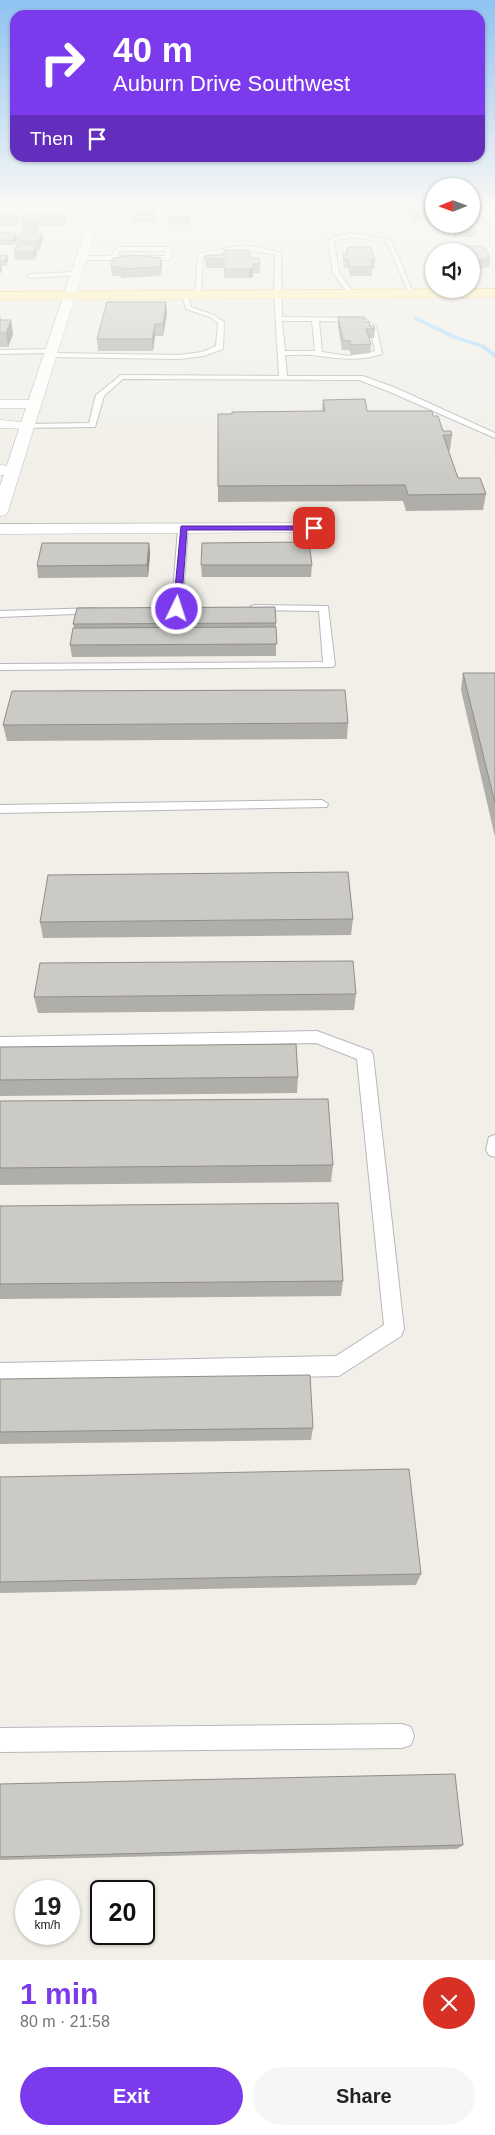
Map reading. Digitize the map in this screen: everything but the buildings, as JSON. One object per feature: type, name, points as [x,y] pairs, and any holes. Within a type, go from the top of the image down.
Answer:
[{"type":"main road","points":[[0,296],[37,295]]},
{"type":"street","points":[[0,511],[7,470],[28,426],[70,295]]},
{"type":"street","points":[[0,404],[34,404]]},
{"type":"street","points":[[0,424],[28,426]]},
{"type":"street","points":[[0,528],[314,528]]},
{"type":"lane","points":[[0,352],[179,357],[204,354],[220,347],[221,322],[212,316],[188,308],[185,295]]},
{"type":"lane","points":[[277,295],[284,378]]},
{"type":"lane","points":[[279,319],[363,320],[373,326],[379,352],[368,357],[334,358],[319,353],[282,353]]},
{"type":"lane","points":[[314,319],[319,353]]},
{"type":"lane","points":[[28,426],[92,425],[100,395],[121,377],[360,378],[393,390],[495,436]]},
{"type":"lane","points":[[148,610],[182,609],[183,528]]},
{"type":"lane","points":[[0,667],[329,665],[324,608],[246,608]]},
{"type":"lane","points":[[0,614],[108,611]]},
{"type":"lane","points":[[0,809],[322,804]]},
{"type":"lane","points":[[0,1044],[317,1037],[365,1055],[394,1329],[339,1366],[0,1373]]},
{"type":"lane","points":[[495,1142],[495,1150]]},
{"type":"lane","points":[[0,1740],[402,1736]]},
{"type":"waterway","points":[[415,318],[454,337],[482,346],[495,356]]},
{"type":"route","points":[[177,609],[183,528],[314,528]]}]
